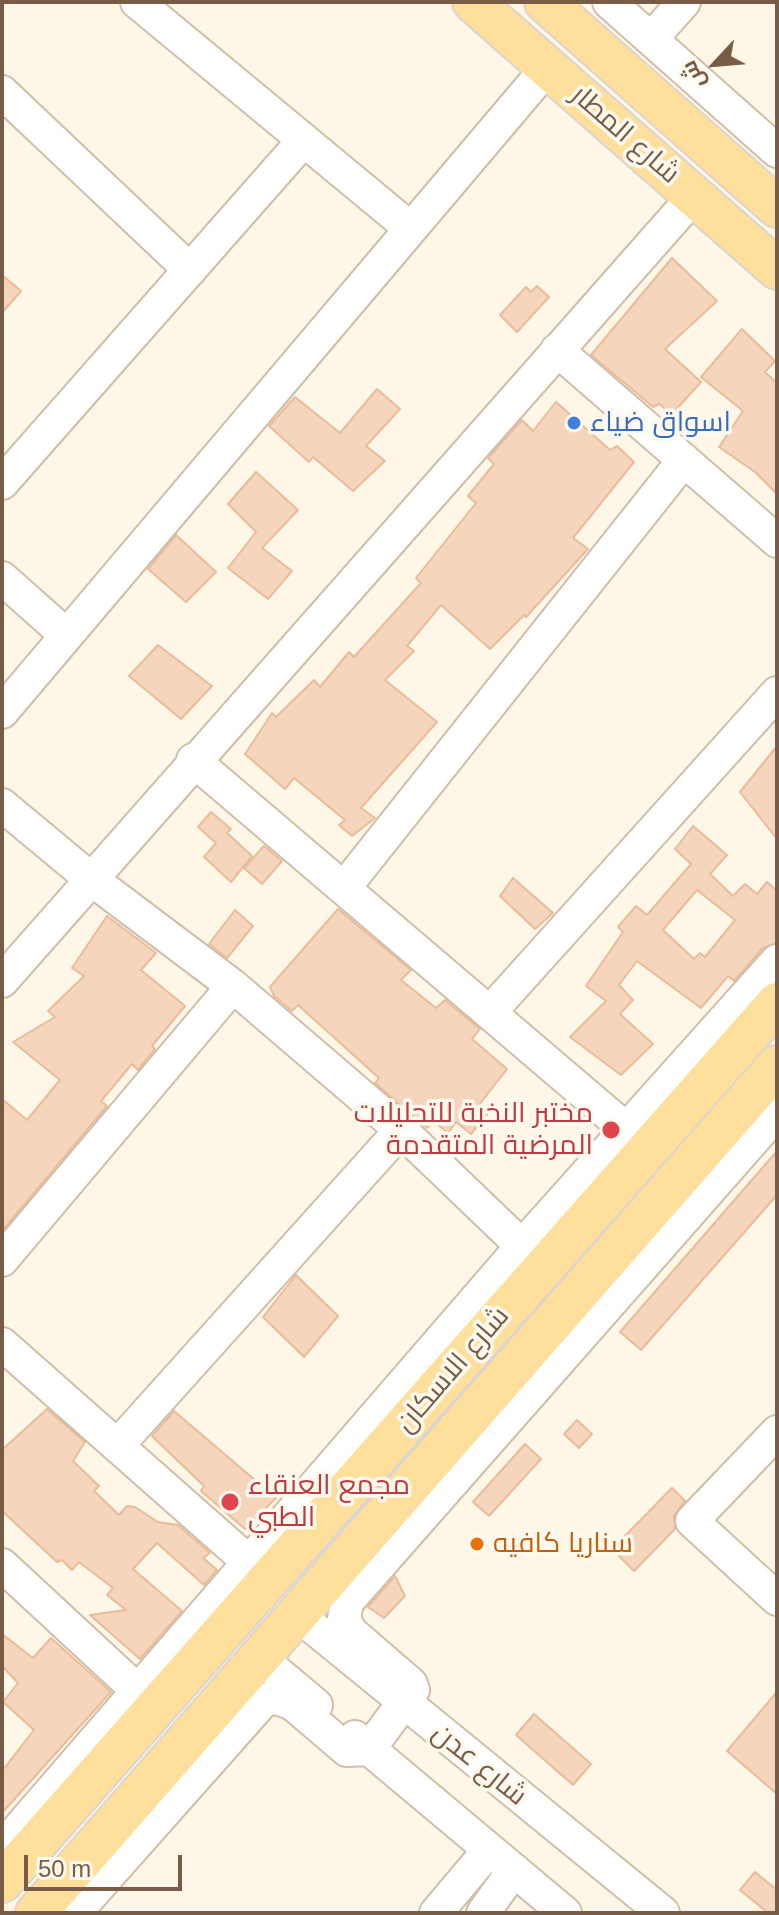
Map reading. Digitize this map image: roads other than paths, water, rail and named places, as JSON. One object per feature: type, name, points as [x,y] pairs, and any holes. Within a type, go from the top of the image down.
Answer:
[{"type":"main road","name":"شارع المطار","points":[[473,2],[777,269]]},
{"type":"main road","name":"شارع المطار","points":[[545,2],[777,207]]},
{"type":"main road","name":"شارع الاسكان","points":[[2,1882],[71,1785],[247,1579],[712,1056],[777,1003]]},
{"type":"main road","name":"شارع الاسكان","points":[[36,1913],[298,1615],[648,1237],[777,1066]]},
{"type":"street","points":[[137,2],[410,228]]},
{"type":"street","points":[[609,2],[777,151]]},
{"type":"street","points":[[651,39],[684,2]]},
{"type":"street","points":[[2,712],[547,68]]},
{"type":"street","points":[[2,92],[190,270]]},
{"type":"street","points":[[2,483],[304,140]]},
{"type":"street","points":[[2,981],[193,760],[695,195]]},
{"type":"street","points":[[557,350],[777,541]]},
{"type":"street","points":[[344,888],[684,460]]},
{"type":"street","points":[[2,578],[65,634]]},
{"type":"street","points":[[491,1011],[777,693]]},
{"type":"street","points":[[193,760],[626,1129]]},
{"type":"street","points":[[2,805],[91,879],[233,986],[401,1130],[522,1246]]},
{"type":"street","points":[[2,1848],[71,1785],[138,1691],[247,1579],[522,1246],[626,1129],[712,1056],[777,961]]},
{"type":"street","points":[[2,1260],[233,986]]},
{"type":"street","points":[[75,1913],[264,1700],[277,1698],[293,1704],[347,1750],[369,1749],[412,1693],[411,1684],[351,1632],[344,1619],[347,1602],[648,1237],[777,1113]]},
{"type":"street","points":[[118,1445],[401,1130]]},
{"type":"street","points":[[2,1344],[118,1445],[247,1579]]},
{"type":"street","points":[[777,1432],[692,1521],[777,1599]]},
{"type":"street","points":[[3,1569],[138,1691]]},
{"type":"street","name":"شارع عدن","points":[[298,1615],[404,1705],[663,1913]]},
{"type":"street","name":"شارع عدن","points":[[260,1658],[565,1913]]},
{"type":"street","points":[[436,1913],[489,1850]]},
{"type":"street","points":[[483,1913],[514,1870]]},
{"type":"place","name":"اسواق ضياء","points":[[574,423]]},
{"type":"place","name":"مختبر النخبة للتحليلات المرضية المتقدمة","points":[[611,1130]]},
{"type":"place","name":"مجمع العنقاء الطبي","points":[[230,1502]]},
{"type":"place","name":"سناريا كافيه","points":[[477,1544]]}]
